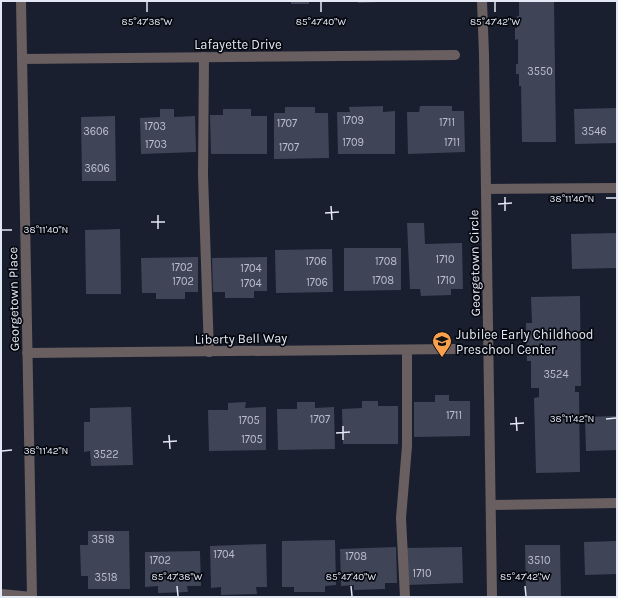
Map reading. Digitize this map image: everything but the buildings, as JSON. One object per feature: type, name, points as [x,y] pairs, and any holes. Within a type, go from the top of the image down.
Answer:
[{"type":"street","name":"Georgetown Place","points":[[21,1],[32,597]]},
{"type":"street","name":"Georgetown Circle","points":[[482,1],[492,597]]},
{"type":"street","name":"Lafayette Drive","points":[[22,59],[455,55]]},
{"type":"street","points":[[204,57],[203,174],[209,352]]},
{"type":"street","points":[[486,189],[617,188]]},
{"type":"street","name":"Liberty Bell Way","points":[[28,353],[455,349]]},
{"type":"street","points":[[405,597],[401,518],[407,446],[407,350]]},
{"type":"street","points":[[491,505],[617,503]]},
{"type":"street","points":[[1,594],[32,597]]},
{"type":"place","name":"Jubilee Early Childhood Preschool Center","points":[[442,358]]}]
